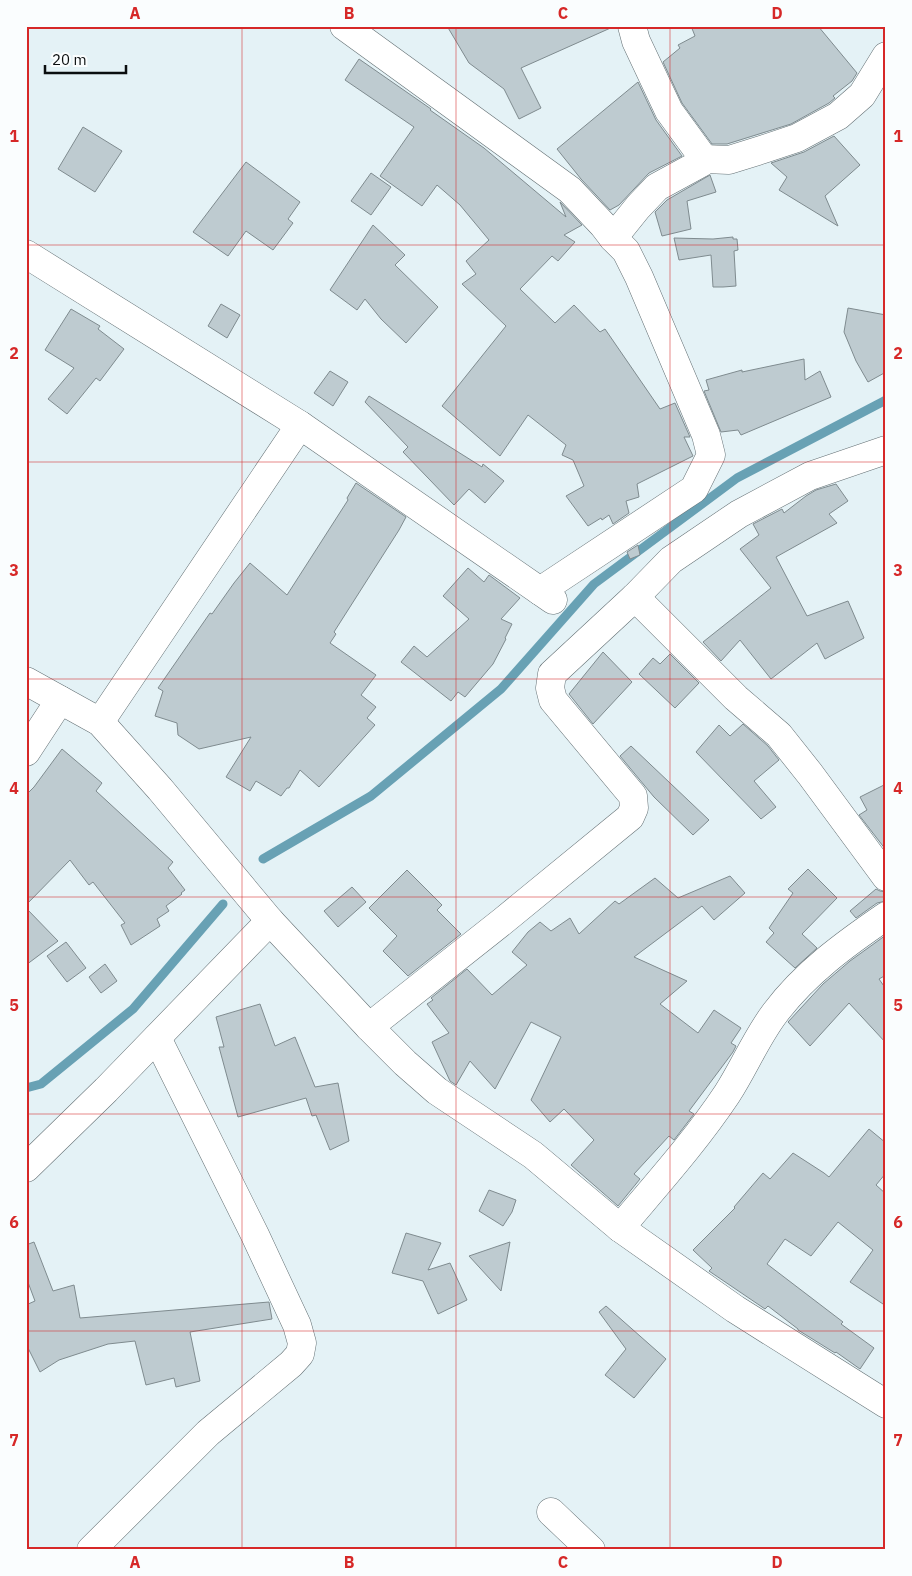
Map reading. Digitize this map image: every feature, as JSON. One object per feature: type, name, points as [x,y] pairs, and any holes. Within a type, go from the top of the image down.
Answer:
[{"type":"street","points":[[26,254],[300,425],[546,595],[694,489],[711,456],[706,435],[639,277],[626,251],[570,190],[344,26]]},
{"type":"street","points":[[632,26],[636,41],[669,112],[704,159]]},
{"type":"street","points":[[704,159],[728,160],[764,149],[797,138],[838,116],[862,95],[886,56]]},
{"type":"street","points":[[613,238],[657,187],[701,163],[704,159]]},
{"type":"street","points":[[100,722],[300,425]]},
{"type":"street","points":[[369,1027],[511,915],[630,817],[634,808],[634,796],[553,700],[550,688],[552,674],[635,597],[671,560],[739,514],[810,476],[886,450]]},
{"type":"street","points":[[635,597],[736,698],[779,735],[886,877]]},
{"type":"street","points":[[26,681],[100,722],[218,857],[270,921],[369,1027],[405,1063],[438,1091],[533,1155],[620,1228],[735,1309],[886,1404]]},
{"type":"street","points":[[26,752],[60,700]]},
{"type":"street","points":[[620,1228],[707,1122],[727,1094],[775,1013],[798,986],[824,962],[886,916]]},
{"type":"street","points":[[26,1168],[270,921]]},
{"type":"street","points":[[91,1550],[208,1434],[291,1364],[300,1354],[302,1343],[297,1325],[255,1235],[156,1038]]},
{"type":"street","points":[[551,1512],[591,1550]]},
{"type":"building","points":[[447,26],[615,26],[521,68],[541,108],[519,119],[504,89],[469,63]]},
{"type":"building","points":[[691,26],[818,26],[857,73],[852,81],[833,96],[835,98],[829,103],[791,124],[727,144],[712,144],[682,103],[663,62],[680,48],[678,45],[695,36]]},
{"type":"building","points":[[359,59],[484,148],[566,217],[560,202],[582,225],[564,235],[575,242],[558,261],[552,256],[520,289],[555,323],[574,305],[600,332],[605,329],[660,409],[675,403],[690,437],[684,437],[693,456],[637,484],[639,497],[626,501],[629,513],[613,524],[609,515],[588,526],[566,496],[584,486],[573,460],[562,455],[566,445],[528,415],[500,456],[442,406],[506,326],[462,284],[476,274],[466,261],[489,240],[460,205],[437,185],[422,206],[380,176],[414,127],[345,80]]},
{"type":"building","points":[[638,82],[656,120],[682,156],[649,173],[619,205],[610,210],[581,179],[557,149]]},
{"type":"building","points":[[83,127],[122,151],[95,192],[58,169]]},
{"type":"building","points":[[834,136],[860,165],[825,196],[838,226],[779,190],[787,177],[771,163],[804,152]]},
{"type":"building","points":[[246,162],[300,202],[288,219],[293,223],[273,250],[246,231],[228,256],[193,232]]},
{"type":"building","points":[[371,173],[391,187],[371,215],[351,201]]},
{"type":"building","points":[[710,175],[716,192],[687,201],[691,229],[662,236],[655,212],[667,200]]},
{"type":"building","points":[[373,225],[405,255],[395,265],[438,307],[406,343],[381,319],[365,299],[357,310],[330,290]]},
{"type":"building","points":[[733,237],[733,239],[737,239],[738,250],[734,251],[736,286],[723,287],[713,287],[711,255],[679,260],[674,238],[713,239]]},
{"type":"building","points":[[221,304],[240,315],[227,338],[208,326]]},
{"type":"building","points":[[848,308],[886,315],[886,372],[868,382],[856,361],[844,332]]},
{"type":"building","points":[[71,309],[100,326],[98,329],[124,349],[100,381],[96,378],[67,414],[48,399],[74,368],[45,350]]},
{"type":"building","points":[[804,359],[805,380],[820,371],[831,397],[741,435],[738,430],[721,432],[704,391],[709,390],[706,380],[742,370],[742,372]]},
{"type":"building","points":[[330,371],[348,382],[333,406],[314,393]]},
{"type":"building","points":[[369,396],[482,467],[483,464],[504,481],[485,503],[469,489],[454,505],[403,452],[408,447],[365,402]]},
{"type":"building","points":[[356,483],[406,517],[334,632],[336,634],[330,643],[376,675],[361,695],[376,707],[367,718],[375,725],[319,787],[300,770],[289,788],[281,796],[256,781],[250,791],[226,777],[251,737],[199,749],[178,735],[177,723],[155,716],[163,691],[158,688],[210,613],[212,614],[250,563],[287,595],[348,500],[347,498]]},
{"type":"building","points":[[836,484],[848,501],[829,514],[837,523],[776,557],[807,616],[848,601],[864,638],[825,659],[817,643],[771,679],[740,640],[721,661],[703,642],[771,588],[740,549],[759,535],[753,524],[782,509],[784,513],[816,490]]},
{"type":"building","points":[[638,545],[640,555],[630,559],[627,552]]},
{"type":"building","points":[[468,568],[484,582],[489,575],[520,598],[501,619],[512,624],[493,664],[465,697],[458,692],[451,701],[401,662],[414,646],[427,657],[469,619],[443,596]]},
{"type":"building","points":[[603,652],[632,682],[593,724],[569,694]]},
{"type":"building","points":[[670,654],[699,683],[675,708],[639,674],[653,658],[660,664]]},
{"type":"building","points":[[743,724],[768,746],[779,760],[754,781],[776,807],[761,819],[696,752],[719,725],[730,736]]},
{"type":"building","points":[[631,746],[709,820],[693,835],[654,797],[620,756]]},
{"type":"building","points":[[62,749],[102,783],[96,791],[173,862],[168,868],[185,890],[166,906],[169,911],[157,919],[160,926],[131,945],[121,925],[125,923],[93,882],[89,885],[70,860],[26,905],[26,795]]},
{"type":"building","points":[[886,784],[886,850],[859,815],[867,810],[860,797]]},
{"type":"building","points":[[808,869],[837,898],[802,934],[817,948],[795,968],[766,942],[774,933],[769,928],[793,893],[788,889]]},
{"type":"building","points":[[407,870],[442,905],[437,910],[461,934],[408,976],[383,951],[397,936],[369,908]]},
{"type":"building","points":[[730,876],[745,893],[714,920],[702,906],[634,957],[687,981],[660,1004],[698,1033],[714,1010],[741,1028],[731,1043],[736,1046],[733,1052],[689,1111],[694,1114],[674,1140],[669,1136],[634,1174],[640,1179],[618,1206],[571,1165],[594,1140],[564,1109],[550,1122],[531,1100],[561,1037],[531,1022],[495,1089],[470,1061],[456,1085],[450,1081],[432,1042],[449,1033],[427,1004],[433,1000],[431,998],[467,969],[492,995],[527,965],[512,952],[528,932],[540,922],[551,931],[570,918],[579,934],[615,901],[619,904],[655,878],[678,898]]},
{"type":"building","points":[[352,887],[366,902],[338,927],[324,911]]},
{"type":"building","points":[[876,889],[886,892],[886,901],[877,903],[856,918],[850,911]]},
{"type":"building","points":[[26,908],[58,941],[26,965]]},
{"type":"building","points":[[886,935],[886,975],[879,979],[886,989],[886,1043],[849,1003],[810,1046],[788,1022],[823,984],[850,961]]},
{"type":"building","points":[[66,942],[86,968],[67,982],[47,956]]},
{"type":"building","points":[[105,964],[117,981],[101,993],[89,977]]},
{"type":"building","points":[[260,1004],[275,1046],[295,1037],[315,1087],[338,1083],[349,1141],[330,1150],[316,1115],[312,1116],[306,1098],[238,1117],[219,1047],[224,1047],[216,1017]]},
{"type":"building","points":[[869,1129],[886,1143],[886,1173],[876,1185],[886,1194],[886,1306],[850,1282],[873,1250],[838,1222],[811,1256],[785,1239],[767,1264],[874,1348],[860,1369],[836,1352],[798,1330],[768,1306],[765,1309],[709,1271],[712,1268],[693,1250],[735,1208],[763,1173],[770,1179],[793,1153],[829,1177]]},
{"type":"building","points":[[489,1190],[516,1200],[512,1212],[503,1226],[479,1211]]},
{"type":"building","points":[[406,1233],[441,1243],[428,1270],[450,1263],[467,1300],[438,1314],[423,1281],[392,1273]]},
{"type":"building","points":[[34,1242],[53,1291],[74,1285],[80,1318],[269,1302],[272,1319],[190,1332],[200,1381],[176,1387],[174,1378],[146,1385],[135,1341],[108,1344],[59,1360],[40,1372],[26,1344],[26,1305],[35,1301],[26,1277],[26,1245]]},
{"type":"building","points":[[510,1242],[501,1291],[469,1256]]},
{"type":"building","points":[[606,1306],[666,1359],[634,1398],[605,1375],[626,1349],[599,1312]]},
{"type":"waterway","points":[[263,859],[371,796],[501,689],[594,584],[737,478],[886,400]]},
{"type":"waterway","points":[[26,1088],[41,1084],[133,1009],[223,904]]}]
